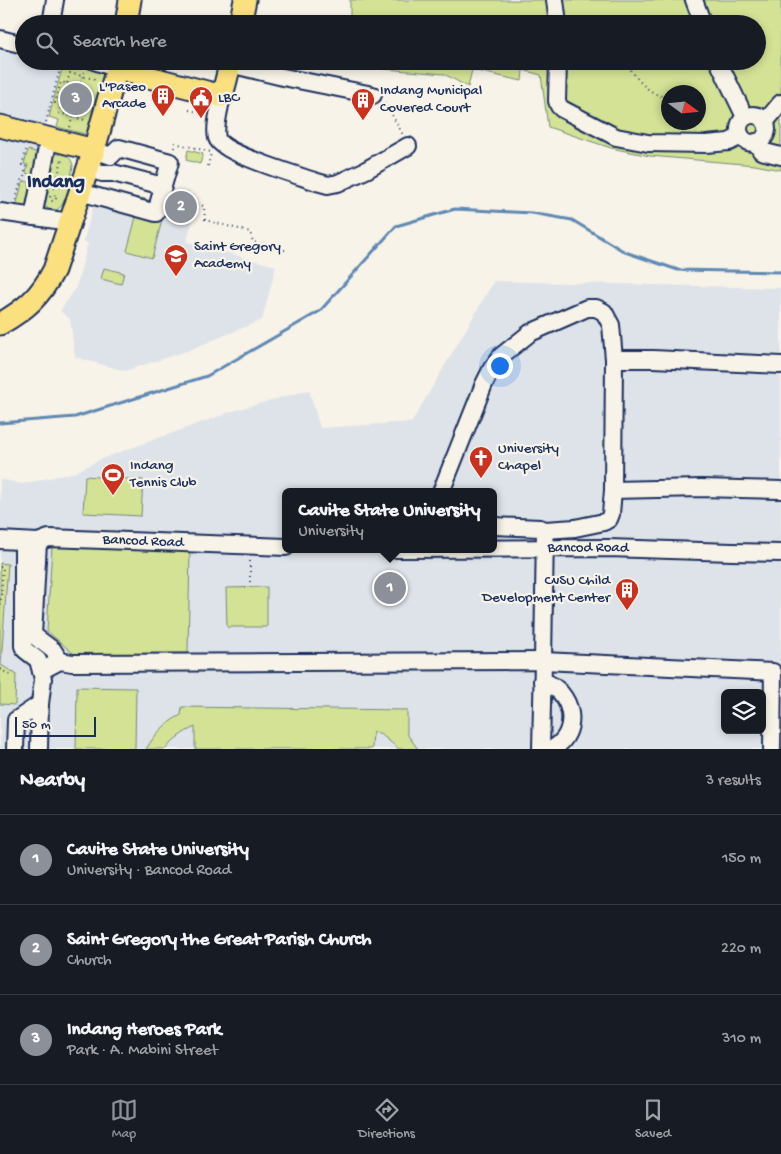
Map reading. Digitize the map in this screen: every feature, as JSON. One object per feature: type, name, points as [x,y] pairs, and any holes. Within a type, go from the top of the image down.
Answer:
[{"type":"main road","points":[[128,15],[130,0]]},
{"type":"main road","points":[[242,15],[245,0]]},
{"type":"main road","points":[[0,324],[23,309],[36,297],[50,278],[56,265],[91,159],[117,70]]},
{"type":"main road","points":[[135,70],[222,96],[229,70]]},
{"type":"main road","points":[[0,126],[48,132],[91,159]]},
{"type":"street","points":[[52,15],[55,0]]},
{"type":"street","points":[[555,0],[557,15]]},
{"type":"street","points":[[694,0],[699,15]]},
{"type":"street","points":[[0,39],[15,43]]},
{"type":"street","points":[[257,70],[374,95]]},
{"type":"street","points":[[558,70],[559,106],[616,137],[648,143],[706,144],[749,139],[761,140],[765,134],[766,126],[762,119],[754,115],[746,117],[740,124],[739,132],[749,139],[760,151],[781,156]]},
{"type":"street","points":[[722,70],[746,117]]},
{"type":"street","points":[[222,96],[216,131],[217,138],[221,144],[247,158],[328,185],[338,183],[366,170],[408,146]]},
{"type":"street","points":[[764,122],[781,103]]},
{"type":"street","points":[[33,217],[48,132]]},
{"type":"street","points":[[80,192],[156,212],[166,191],[170,162],[119,148],[111,156],[91,159],[102,173],[113,172],[166,191]]},
{"type":"street","points":[[7,208],[33,217],[70,222]]},
{"type":"street","points":[[443,488],[484,384],[501,356],[530,332],[587,308],[596,308],[604,312],[611,325],[614,359],[614,490],[609,519],[604,522],[575,528],[544,530],[540,528],[497,526]]},
{"type":"street","points":[[614,359],[781,365]]},
{"type":"street","points":[[614,490],[701,488],[781,490]]},
{"type":"street","points":[[541,749],[544,530]]},
{"type":"street","name":"Bancod Road","points":[[0,540],[31,542],[49,538],[282,547]]},
{"type":"street","points":[[31,542],[33,634],[53,650],[60,661]]},
{"type":"street","points":[[31,542],[23,646],[25,650],[38,660],[43,679],[40,704],[39,749]]},
{"type":"street","name":"Bancod Road","points":[[497,549],[608,548],[781,553]]},
{"type":"street","points":[[41,671],[60,661],[72,663],[543,661],[773,672],[772,749]]},
{"type":"street","points":[[542,681],[554,686],[564,696],[570,716],[565,736],[552,749]]},
{"type":"street","points":[[15,749],[16,720],[40,704]]},
{"type":"path","points":[[48,132],[60,70]]},
{"type":"path","points":[[7,208],[23,176],[26,166],[22,165],[48,132],[72,116],[75,103],[73,96],[78,93],[87,70]]},
{"type":"path","points":[[632,70],[641,83],[656,95],[661,96]]},
{"type":"path","points":[[67,83],[70,73],[98,80]]},
{"type":"path","points":[[61,82],[67,83],[87,91],[88,103],[80,110],[55,103],[61,82]]},
{"type":"path","points":[[75,103],[80,104],[84,100],[82,94],[78,93]]},
{"type":"path","points":[[374,95],[382,96],[408,146]]},
{"type":"path","points":[[124,104],[129,105]]},
{"type":"path","points":[[61,105],[59,113],[88,120]]},
{"type":"path","points":[[189,110],[206,115],[206,112],[194,109],[196,105]]},
{"type":"path","points":[[170,162],[175,142],[212,152],[208,166]]},
{"type":"path","points":[[58,177],[63,158]]},
{"type":"path","points":[[55,188],[51,185],[50,181],[53,177],[58,177]]},
{"type":"path","points":[[55,188],[60,187],[62,184],[61,179],[58,177]]},
{"type":"path","points":[[54,194],[55,188]]},
{"type":"path","points":[[166,191],[204,206],[205,220],[250,232],[253,242],[288,251]]},
{"type":"path","points":[[250,554],[250,587]]},
{"type":"path","points":[[0,610],[1,568]]},
{"type":"path","points":[[0,669],[10,675],[14,669]]},
{"type":"shaded area","points":[[0,47],[15,50],[15,70],[61,70],[46,127],[0,116]]},
{"type":"shaded area","points":[[0,137],[65,155],[71,159],[73,166],[62,205],[57,209],[27,210],[0,203]]},
{"type":"shaded area","name":"Saint Gregory Academy","points":[[99,187],[194,213],[187,242],[276,266],[262,320],[187,351],[125,371],[75,357],[70,319],[60,311],[76,288],[88,243],[83,242]]},
{"type":"shaded area","points":[[494,281],[781,288],[781,749],[0,749],[0,479],[22,484],[76,472],[101,459],[233,411],[309,390],[320,428],[412,422]]},
{"type":"green space","points":[[350,0],[781,0],[781,170],[755,165],[650,156],[611,148],[548,127],[541,75],[523,70],[766,70],[766,15],[350,15]]},
{"type":"green space","points":[[62,70],[98,70],[106,72],[89,135],[57,127],[59,120],[49,117]]},
{"type":"green space","points":[[397,70],[472,70],[468,87],[444,74]]},
{"type":"green space","points":[[472,70],[523,70],[522,81]]},
{"type":"green space","points":[[28,150],[39,153],[33,176],[26,173],[28,165],[24,164]]},
{"type":"green space","points":[[188,150],[203,154],[200,164],[186,160]]},
{"type":"green space","points":[[57,154],[63,154],[68,157],[73,166],[68,190],[62,205],[57,210],[51,210],[44,205],[51,159]]},
{"type":"green space","points":[[25,181],[31,183],[26,203],[29,206],[27,210],[16,207],[22,183]]},
{"type":"green space","points":[[141,198],[166,205],[152,258],[127,251]]},
{"type":"green space","points":[[104,268],[124,273],[121,284],[101,279]]},
{"type":"green space","name":"Indang Tennis Club","points":[[85,476],[143,480],[141,516],[83,513]]},
{"type":"green space","points":[[52,546],[190,551],[188,653],[74,654],[47,631]]},
{"type":"green space","points":[[0,563],[8,564],[1,665],[16,674],[15,705],[0,704]]},
{"type":"green space","points":[[267,587],[267,627],[227,627],[226,588]]},
{"type":"green space","points":[[77,687],[136,688],[135,749],[76,749]]},
{"type":"green space","points":[[182,707],[407,710],[407,734],[418,749],[399,749],[383,736],[373,731],[372,749],[195,749],[195,727],[179,736],[166,749],[146,749],[161,729],[181,715]]},
{"type":"waterway","points":[[0,423],[75,417],[207,376],[320,311],[396,226],[455,209],[532,213],[572,220],[625,252],[678,270],[781,272]]},
{"type":"place","name":"Indang Heroes Park","points":[[76,99]]},
{"type":"place","name":"L'Paseo Arcade","points":[[163,117]]},
{"type":"place","name":"LBC","points":[[201,119]]},
{"type":"place","name":"Indang Municipal Covered Court","points":[[363,121]]},
{"type":"place","name":"Saint Gregory the Great Parish Church","points":[[181,207]]},
{"type":"place","name":"Saint Gregory Academy","points":[[176,277]]},
{"type":"place","name":"University Chapel","points":[[481,479]]},
{"type":"place","name":"Indang Tennis Club","points":[[113,496]]},
{"type":"place","name":"Cavite State University","points":[[390,588]]},
{"type":"place","name":"CvSU Child Development Center","points":[[627,611]]},
{"type":"district","name":"Indang","points":[[56,183]]}]
